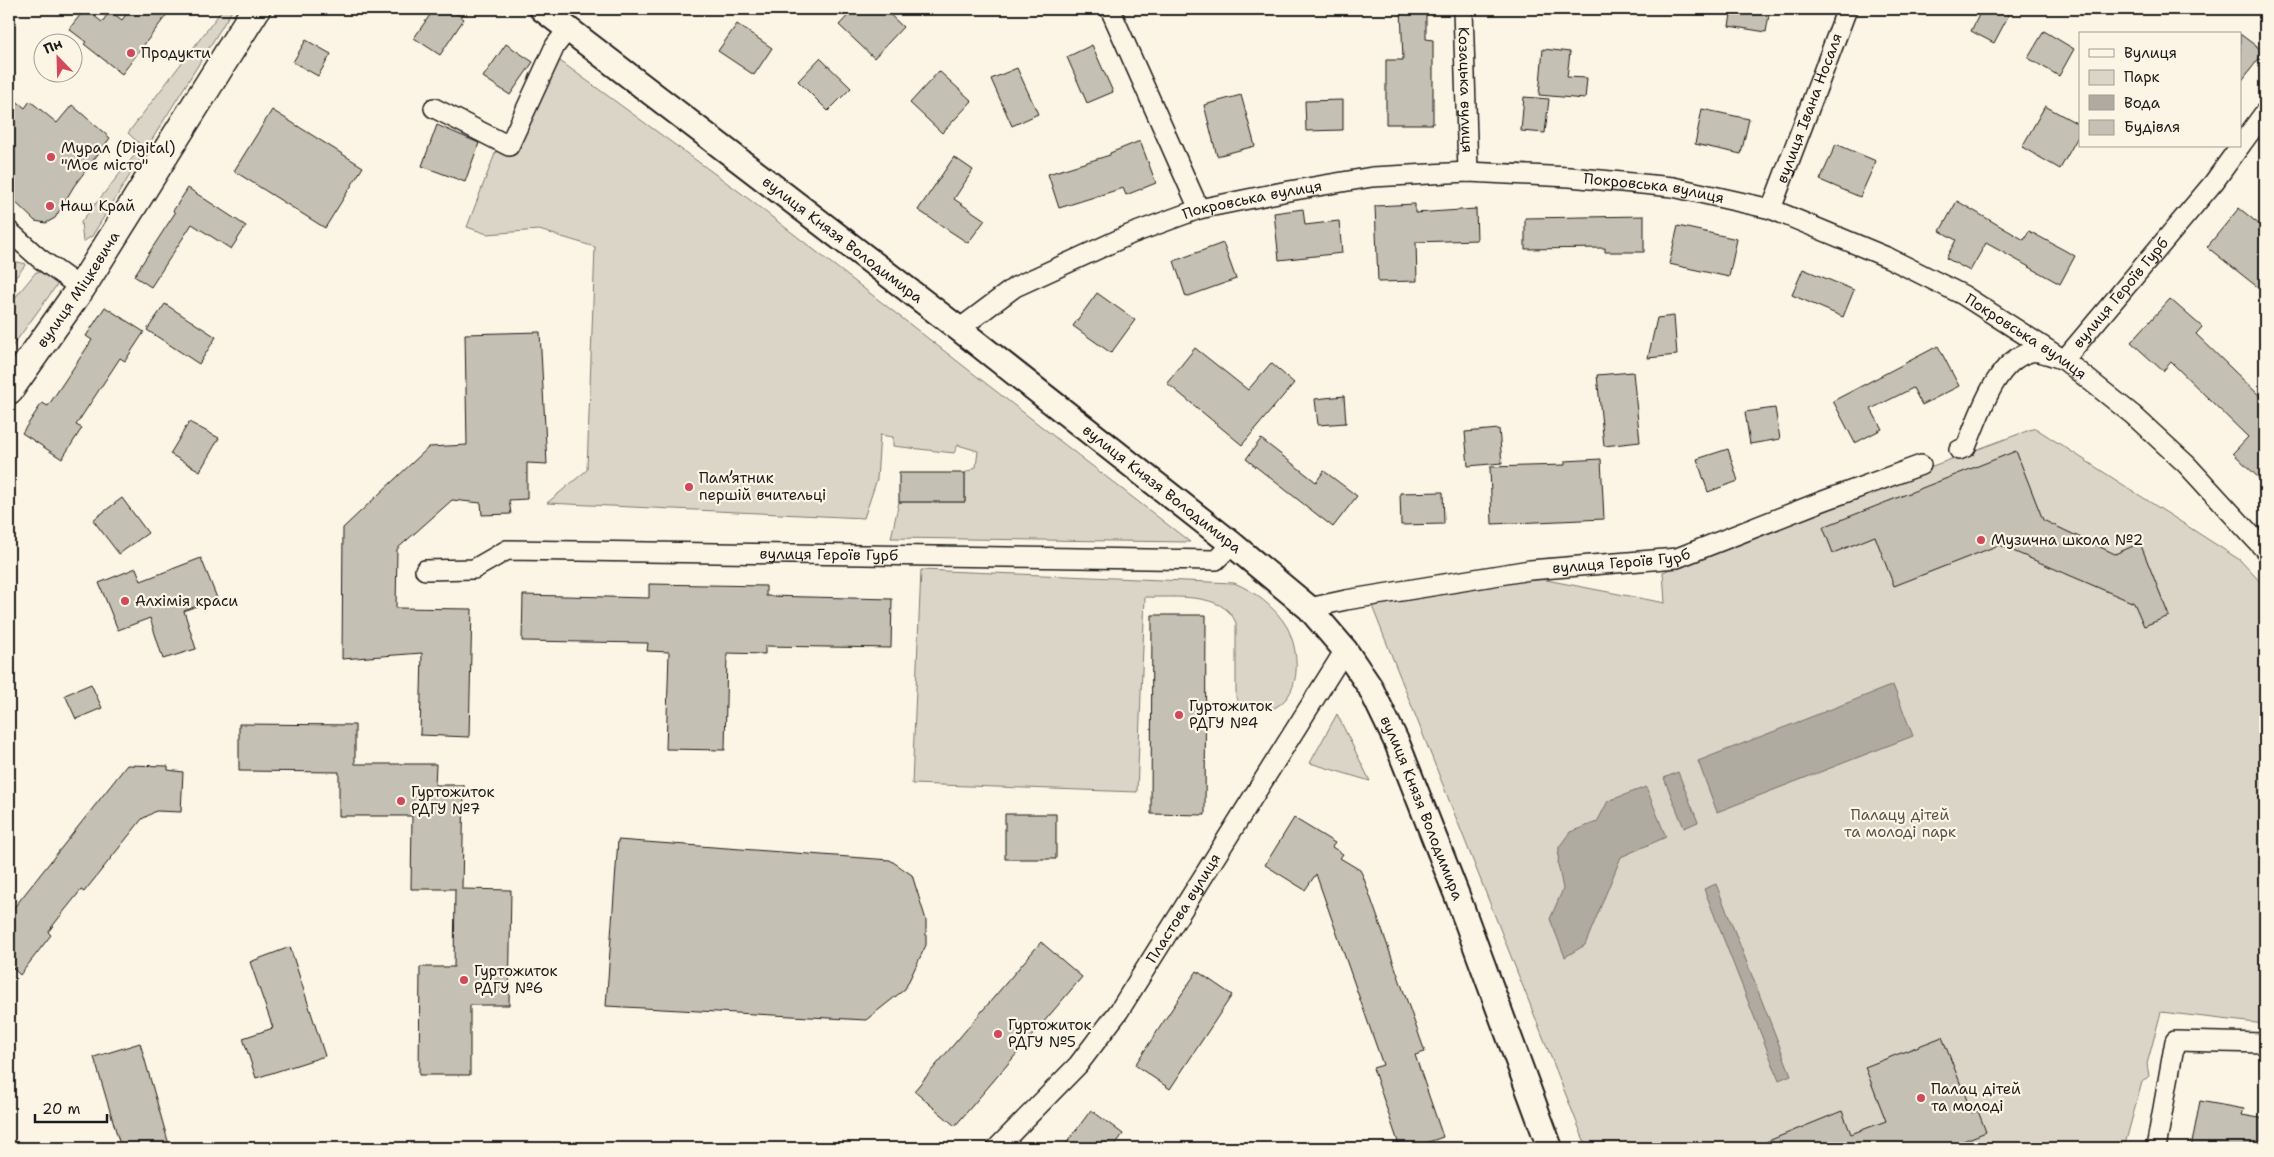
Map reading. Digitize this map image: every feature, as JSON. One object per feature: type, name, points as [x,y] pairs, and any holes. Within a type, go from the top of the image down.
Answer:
[{"type":"main road","name":"вулиця Міцкевича","points":[[9,390],[81,288],[256,9]]},
{"type":"street","name":"вулиця Князя Володимира","points":[[542,9],[959,329],[1232,544],[1309,608],[1345,650],[1370,687],[1397,743],[1462,907],[1550,1148]]},
{"type":"street","points":[[1110,9],[1199,209]]},
{"type":"street","name":"Козацька вулиця","points":[[1463,9],[1468,172]]},
{"type":"street","name":"вулиця Івана Носаля","points":[[1771,209],[1848,9]]},
{"type":"street","points":[[434,108],[509,146],[555,46],[568,29]]},
{"type":"street","name":"вулиця Героїв Гурб","points":[[2242,143],[2265,112]]},
{"type":"street","name":"вулиця Героїв Гурб","points":[[1959,450],[1966,447],[1994,381],[2014,359],[2032,351],[2064,360],[2214,182],[2239,148]]},
{"type":"street","name":"Покровська вулиця","points":[[959,329],[1015,288],[1131,234],[1199,209],[1283,192],[1372,177],[1468,172],[1570,177],[1673,188],[1771,209],[1889,258],[1963,295],[2064,360],[2133,416],[2187,465],[2265,550]]},
{"type":"street","points":[[9,231],[39,258],[81,288]]},
{"type":"street","name":"вулиця Героїв Гурб","points":[[1309,608],[1346,600],[1530,570],[1677,558],[1921,465]]},
{"type":"street","name":"вулиця Героїв Гурб","points":[[425,570],[474,569],[507,550],[1216,560],[1232,544]]},
{"type":"street","name":"Пластова вулиця","points":[[997,1148],[1078,1065],[1118,1011],[1345,650]]},
{"type":"street","points":[[2156,1148],[2175,1041],[2265,1043]]},
{"type":"green space","points":[[223,9],[233,9],[92,236],[83,242],[81,222],[142,146],[128,133]]},
{"type":"green space","points":[[560,61],[741,193],[1190,542],[891,538],[899,502],[965,502],[965,473],[976,467],[978,451],[958,445],[954,453],[893,446],[893,437],[880,435],[877,479],[864,518],[547,503],[587,470],[595,247],[539,230],[487,234],[467,227],[496,151],[510,154],[552,62]]},
{"type":"green space","points":[[9,260],[26,264],[9,286]]},
{"type":"green space","points":[[36,272],[46,273],[59,282],[9,351],[9,305]]},
{"type":"green space","name":"Палацу дітей та молоді парк","points":[[2035,428],[2240,560],[2265,587],[2265,1024],[2161,1012],[2147,1064],[2149,1076],[2142,1082],[2124,1148],[1587,1148],[1372,606],[1536,578],[1665,603],[1663,572],[1787,520]]},
{"type":"green space","points":[[921,570],[1234,583],[1264,600],[1287,627],[1296,658],[1295,681],[1285,700],[1274,708],[1253,709],[1243,706],[1236,697],[1236,623],[1230,613],[1221,606],[1196,598],[1145,597],[1137,792],[912,784]]},
{"type":"green space","points":[[1337,714],[1370,781],[1310,763]]},
{"type":"water","points":[[1893,685],[1913,736],[1717,812],[1698,761]]},
{"type":"water","points":[[1678,772],[1698,822],[1684,828],[1664,778]]},
{"type":"water","points":[[1646,787],[1666,837],[1621,857],[1585,945],[1565,957],[1550,919],[1563,889],[1558,864],[1559,847],[1570,832],[1597,822],[1608,801]]},
{"type":"water","points":[[1716,884],[1791,1075],[1779,1080],[1704,889]]},
{"type":"building","points":[[85,9],[102,22],[110,11],[122,20],[130,9],[171,9],[122,74],[84,44],[86,42],[82,39],[82,32],[73,32],[69,29]]},
{"type":"building","points":[[434,9],[450,9],[464,19],[440,55],[414,38]]},
{"type":"building","points":[[854,9],[884,9],[903,27],[874,58],[839,25]]},
{"type":"building","points":[[1401,9],[1426,9],[1426,39],[1433,40],[1433,124],[1386,124],[1386,60],[1403,60]]},
{"type":"building","points":[[1732,9],[1770,9],[1766,32],[1729,26]]},
{"type":"building","points":[[1982,9],[2012,9],[1994,43],[1971,31]]},
{"type":"building","points":[[737,24],[772,48],[754,75],[718,51]]},
{"type":"building","points":[[2044,31],[2074,49],[2059,76],[2028,58]]},
{"type":"building","points":[[2242,36],[2264,52],[2242,80]]},
{"type":"building","points":[[306,40],[331,54],[318,76],[293,62]]},
{"type":"building","points":[[506,44],[533,62],[510,95],[483,77]]},
{"type":"building","points":[[1092,45],[1113,92],[1087,103],[1067,57]]},
{"type":"building","points":[[1543,49],[1570,52],[1567,77],[1587,78],[1585,99],[1539,95]]},
{"type":"building","points":[[820,58],[851,88],[828,111],[798,81]]},
{"type":"building","points":[[1017,68],[1038,114],[1012,126],[991,79]]},
{"type":"building","points":[[939,71],[972,101],[942,133],[910,103]]},
{"type":"building","points":[[9,95],[25,108],[30,101],[57,123],[72,105],[110,138],[74,186],[55,218],[46,223],[35,221],[9,196]]},
{"type":"building","points":[[1241,95],[1255,146],[1217,156],[1204,105]]},
{"type":"building","points":[[1524,97],[1549,99],[1545,133],[1521,131]]},
{"type":"building","points":[[1343,100],[1343,130],[1306,131],[1305,101]]},
{"type":"building","points":[[2045,106],[2079,124],[2079,135],[2060,169],[2022,147]]},
{"type":"building","points":[[1702,109],[1749,119],[1741,154],[1695,144]]},
{"type":"building","points":[[272,110],[363,167],[325,228],[234,171]]},
{"type":"building","points":[[437,125],[479,143],[465,182],[422,166]]},
{"type":"building","points":[[1140,141],[1156,183],[1126,195],[1123,188],[1059,208],[1048,174],[1110,155],[1110,153]]},
{"type":"building","points":[[1836,144],[1876,161],[1860,197],[1820,180]]},
{"type":"building","points":[[954,157],[973,170],[954,199],[985,220],[968,243],[918,210]]},
{"type":"building","points":[[188,188],[246,226],[231,249],[192,224],[151,287],[134,276],[175,213],[173,211]]},
{"type":"building","points":[[1957,201],[2024,240],[2029,231],[2075,256],[2060,284],[1986,243],[1970,271],[1946,258],[1956,240],[1940,231]]},
{"type":"building","points":[[1415,204],[1415,213],[1476,209],[1477,240],[1416,242],[1417,281],[1378,282],[1375,206]]},
{"type":"building","points":[[2239,208],[2265,229],[2265,293],[2207,247]]},
{"type":"building","points":[[1303,209],[1305,225],[1339,221],[1342,253],[1279,260],[1274,213]]},
{"type":"building","points":[[1644,216],[1644,252],[1605,252],[1605,248],[1525,249],[1525,218]]},
{"type":"building","points":[[1678,226],[1737,239],[1729,277],[1669,264]]},
{"type":"building","points":[[1223,243],[1236,279],[1186,297],[1174,261]]},
{"type":"building","points":[[1803,269],[1854,290],[1843,317],[1792,295]]},
{"type":"building","points":[[1097,293],[1135,320],[1111,353],[1073,326]]},
{"type":"building","points":[[2170,299],[2202,327],[2196,334],[2265,401],[2265,484],[2233,453],[2248,437],[2171,362],[2163,371],[2131,342]]},
{"type":"building","points":[[165,304],[216,337],[199,364],[147,330]]},
{"type":"building","points":[[105,307],[144,332],[125,361],[120,358],[76,425],[82,428],[62,459],[22,433],[42,403],[48,406],[92,340],[86,336]]},
{"type":"building","points":[[1674,316],[1677,355],[1648,358],[1657,318]]},
{"type":"building","points":[[540,332],[547,464],[527,463],[527,499],[509,500],[511,514],[482,515],[481,503],[452,500],[397,549],[396,608],[472,609],[469,737],[420,735],[422,653],[342,659],[343,528],[429,447],[467,445],[465,334]]},
{"type":"building","points":[[1938,346],[1959,386],[1922,405],[1913,388],[1871,409],[1882,429],[1855,443],[1833,401]]},
{"type":"building","points":[[1195,348],[1248,390],[1271,363],[1294,383],[1242,445],[1167,383]]},
{"type":"building","points":[[1633,372],[1640,442],[1604,446],[1597,375]]},
{"type":"building","points":[[1344,396],[1346,423],[1318,425],[1315,399]]},
{"type":"building","points":[[1775,408],[1780,439],[1750,444],[1745,412]]},
{"type":"building","points":[[189,422],[219,438],[200,471],[170,454]]},
{"type":"building","points":[[1499,429],[1502,463],[1468,466],[1465,432]]},
{"type":"building","points":[[1261,439],[1316,482],[1324,471],[1357,496],[1333,527],[1246,459]]},
{"type":"building","points":[[1728,449],[1738,481],[1708,492],[1697,459]]},
{"type":"building","name":"Музична школа №2","points":[[2016,451],[2043,520],[2115,554],[2140,543],[2169,616],[2144,626],[2134,603],[1999,545],[1894,586],[1875,536],[1833,553],[1823,527]]},
{"type":"building","points":[[1601,459],[1604,519],[1492,524],[1490,467],[1565,465],[1565,461]]},
{"type":"building","points":[[899,473],[965,473],[965,502],[899,502]]},
{"type":"building","points":[[1443,492],[1444,524],[1401,525],[1400,493]]},
{"type":"building","points":[[122,498],[148,533],[119,554],[93,520]]},
{"type":"building","points":[[201,558],[217,598],[184,611],[196,649],[163,659],[150,618],[118,630],[99,583],[136,568],[141,581]]},
{"type":"building","points":[[649,584],[766,586],[766,596],[892,599],[891,648],[765,646],[765,654],[727,653],[725,750],[666,749],[669,652],[647,651],[648,643],[522,641],[523,595],[649,598]]},
{"type":"building","name":"Гуртожиток РДГУ №4","points":[[1152,615],[1206,615],[1205,815],[1151,814]]},
{"type":"building","points":[[91,684],[102,708],[76,719],[65,695]]},
{"type":"building","points":[[239,724],[355,725],[355,764],[436,764],[435,785],[464,785],[462,889],[511,890],[509,1005],[470,1005],[470,1075],[419,1075],[420,967],[454,967],[455,889],[411,889],[412,816],[339,816],[339,772],[239,771]]},
{"type":"building","points":[[127,765],[168,766],[168,770],[183,772],[181,812],[156,811],[142,819],[84,892],[81,890],[65,910],[48,932],[51,935],[20,975],[9,964],[9,914]]},
{"type":"building","points":[[1005,814],[1056,814],[1056,859],[1005,859]]},
{"type":"building","points":[[1294,818],[1335,843],[1332,847],[1343,854],[1340,858],[1360,870],[1363,876],[1425,1052],[1415,1055],[1443,1137],[1411,1148],[1400,1148],[1373,1068],[1383,1065],[1316,874],[1305,890],[1265,865]]},
{"type":"building","points":[[618,840],[890,860],[912,875],[926,920],[926,945],[905,989],[866,1020],[606,1006]]},
{"type":"building","name":"Гуртожиток РДГУ №5","points":[[1041,942],[1082,977],[955,1126],[914,1091]]},
{"type":"building","points":[[290,947],[325,1056],[256,1078],[243,1038],[273,1028],[250,962]]},
{"type":"building","points":[[1197,971],[1232,995],[1170,1089],[1135,1065]]},
{"type":"building","name":"Палац дітей та молоді","points":[[1942,1037],[1972,1113],[1978,1111],[1986,1132],[1945,1148],[1751,1148],[1842,1111],[1851,1134],[1886,1121],[1865,1067]]},
{"type":"building","points":[[140,1043],[170,1148],[121,1148],[94,1057]]},
{"type":"building","points":[[2200,1101],[2244,1109],[2242,1115],[2265,1119],[2265,1148],[2191,1148]]},
{"type":"building","points":[[1091,1110],[1123,1134],[1113,1148],[1063,1148]]},
{"type":"place","name":"Продукти","points":[[131,53]]},
{"type":"place","name":"Мурал (Digital) \"Моє місто\"","points":[[51,157]]},
{"type":"place","name":"Наш Край","points":[[50,206]]},
{"type":"place","name":"Пам’ятник першій вчительці","points":[[689,487]]},
{"type":"place","name":"Музична школа №2","points":[[1981,540]]},
{"type":"place","name":"Алхімія краси","points":[[125,601]]},
{"type":"place","name":"Гуртожиток РДГУ №4","points":[[1179,715]]},
{"type":"place","name":"Гуртожиток РДГУ №7","points":[[401,801]]},
{"type":"place","name":"Гуртожиток РДГУ №6","points":[[464,980]]},
{"type":"place","name":"Гуртожиток РДГУ №5","points":[[998,1034]]},
{"type":"place","name":"Палац дітей та молоді","points":[[1921,1098]]}]
